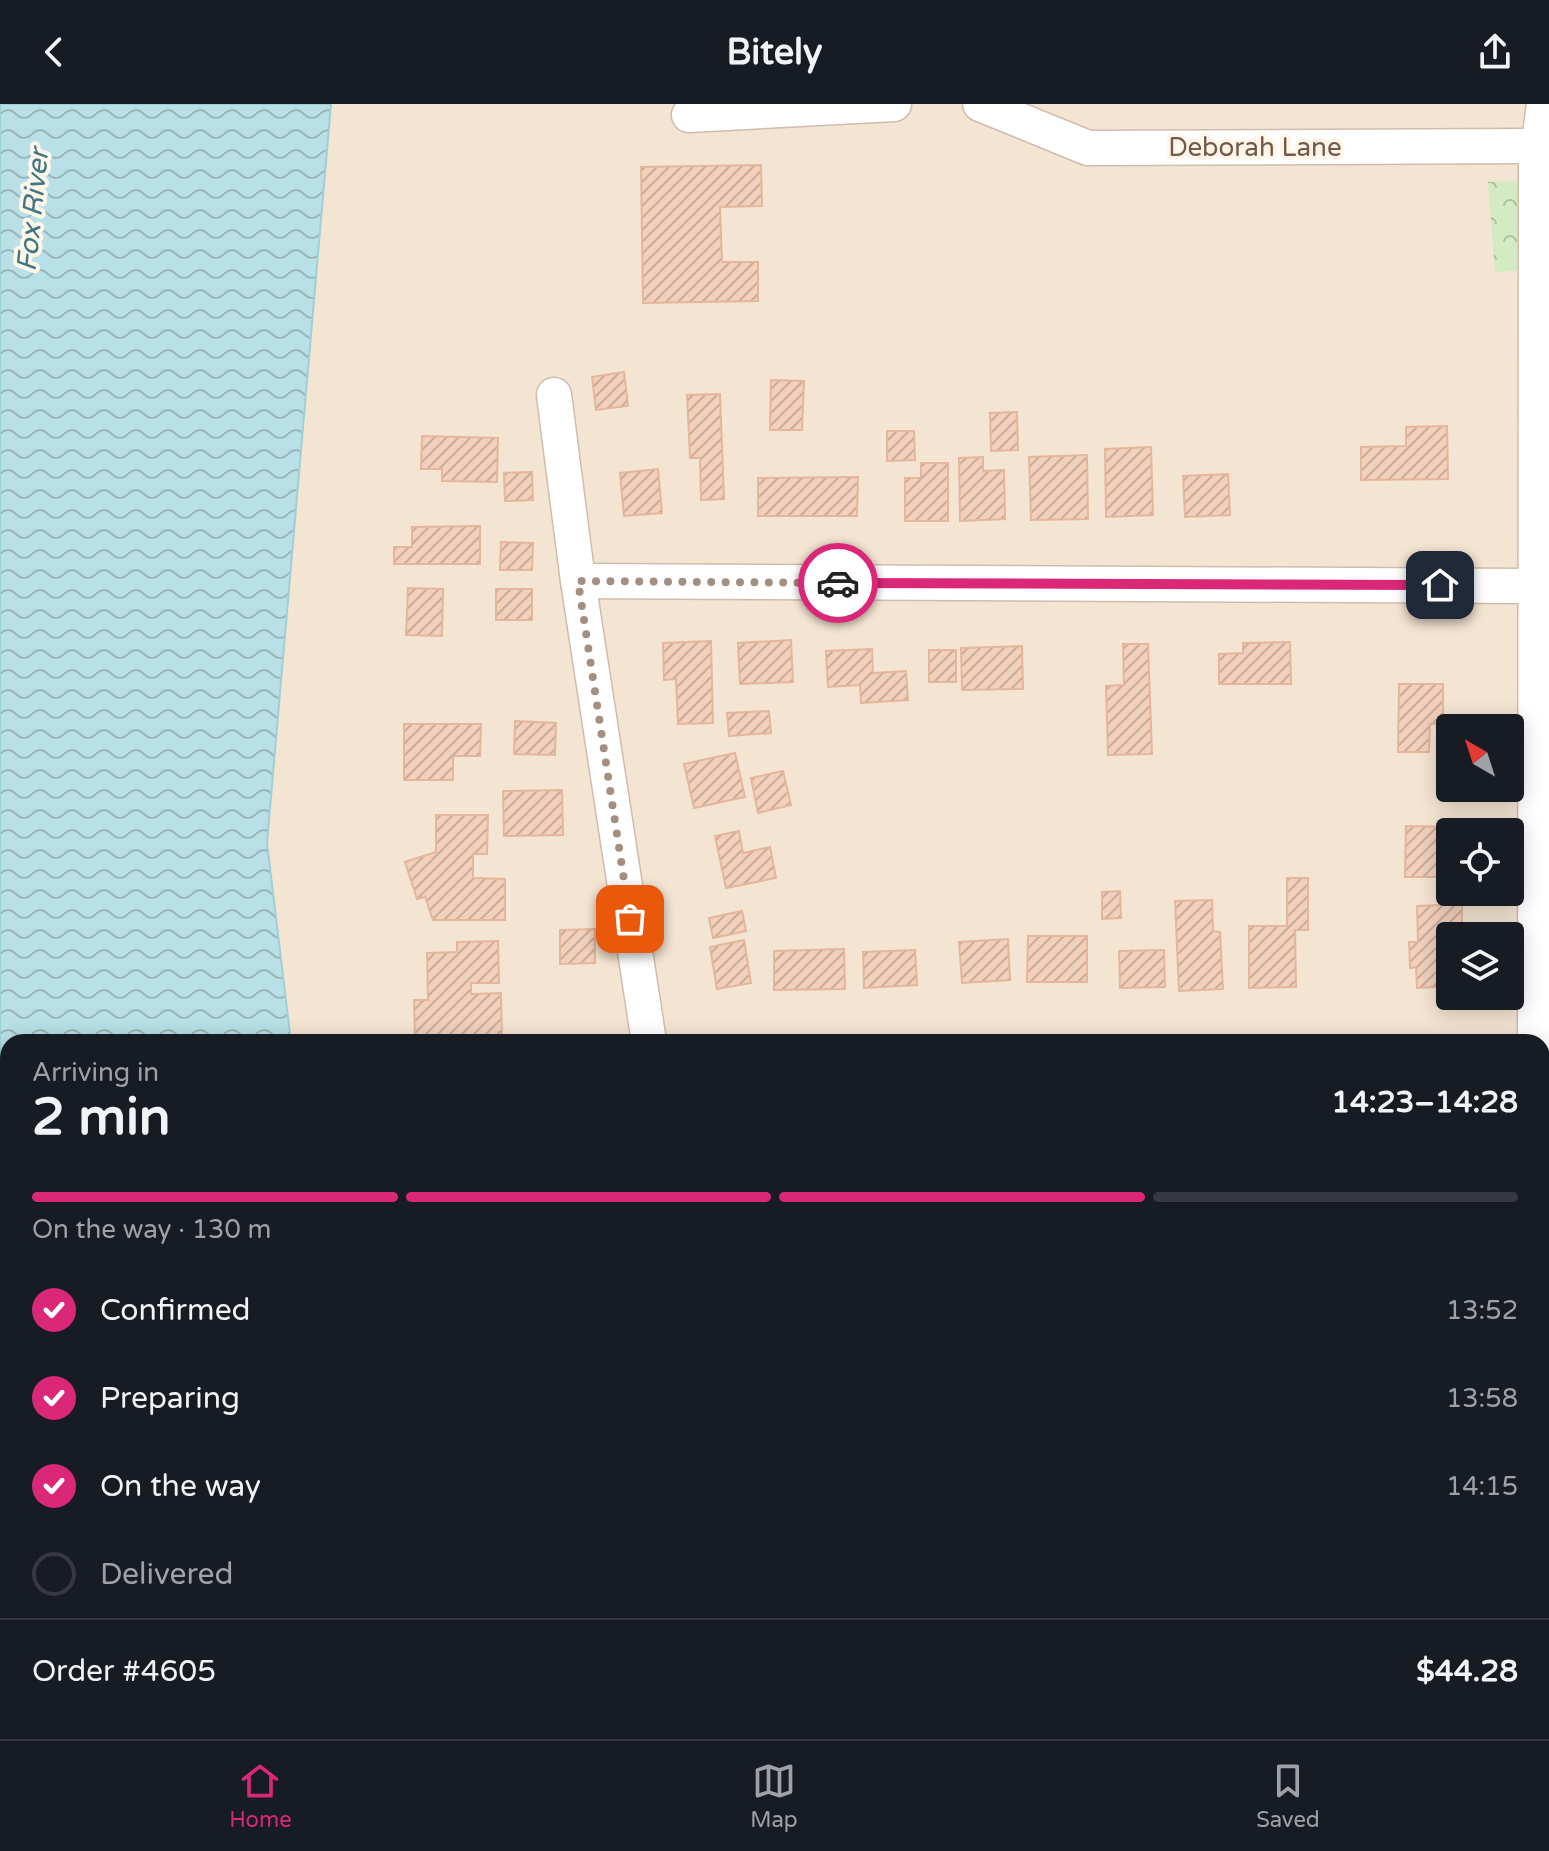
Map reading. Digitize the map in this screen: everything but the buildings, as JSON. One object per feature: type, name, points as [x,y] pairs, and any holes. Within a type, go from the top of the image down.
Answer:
[{"type":"street","points":[[689,115],[894,104]]},
{"type":"street","name":"Deborah Lane","points":[[980,104],[1088,148],[1539,146]]},
{"type":"street","points":[[1535,1034],[1536,166],[1544,104]]},
{"type":"street","points":[[554,395],[578,581],[648,1034]]},
{"type":"street","points":[[578,581],[1535,586]]},
{"type":"shaded area","points":[[331,104],[1549,104],[1549,1034],[290,1034],[267,843]]},
{"type":"green space","points":[[1549,179],[1549,268],[1495,272],[1488,182]]},
{"type":"water","name":"Fox River","points":[[0,104],[331,104],[267,843],[290,1034],[0,1034]]},
{"type":"way so far","points":[[630,919],[578,581],[838,583]]},
{"type":"route","points":[[838,583],[1440,585]]}]
